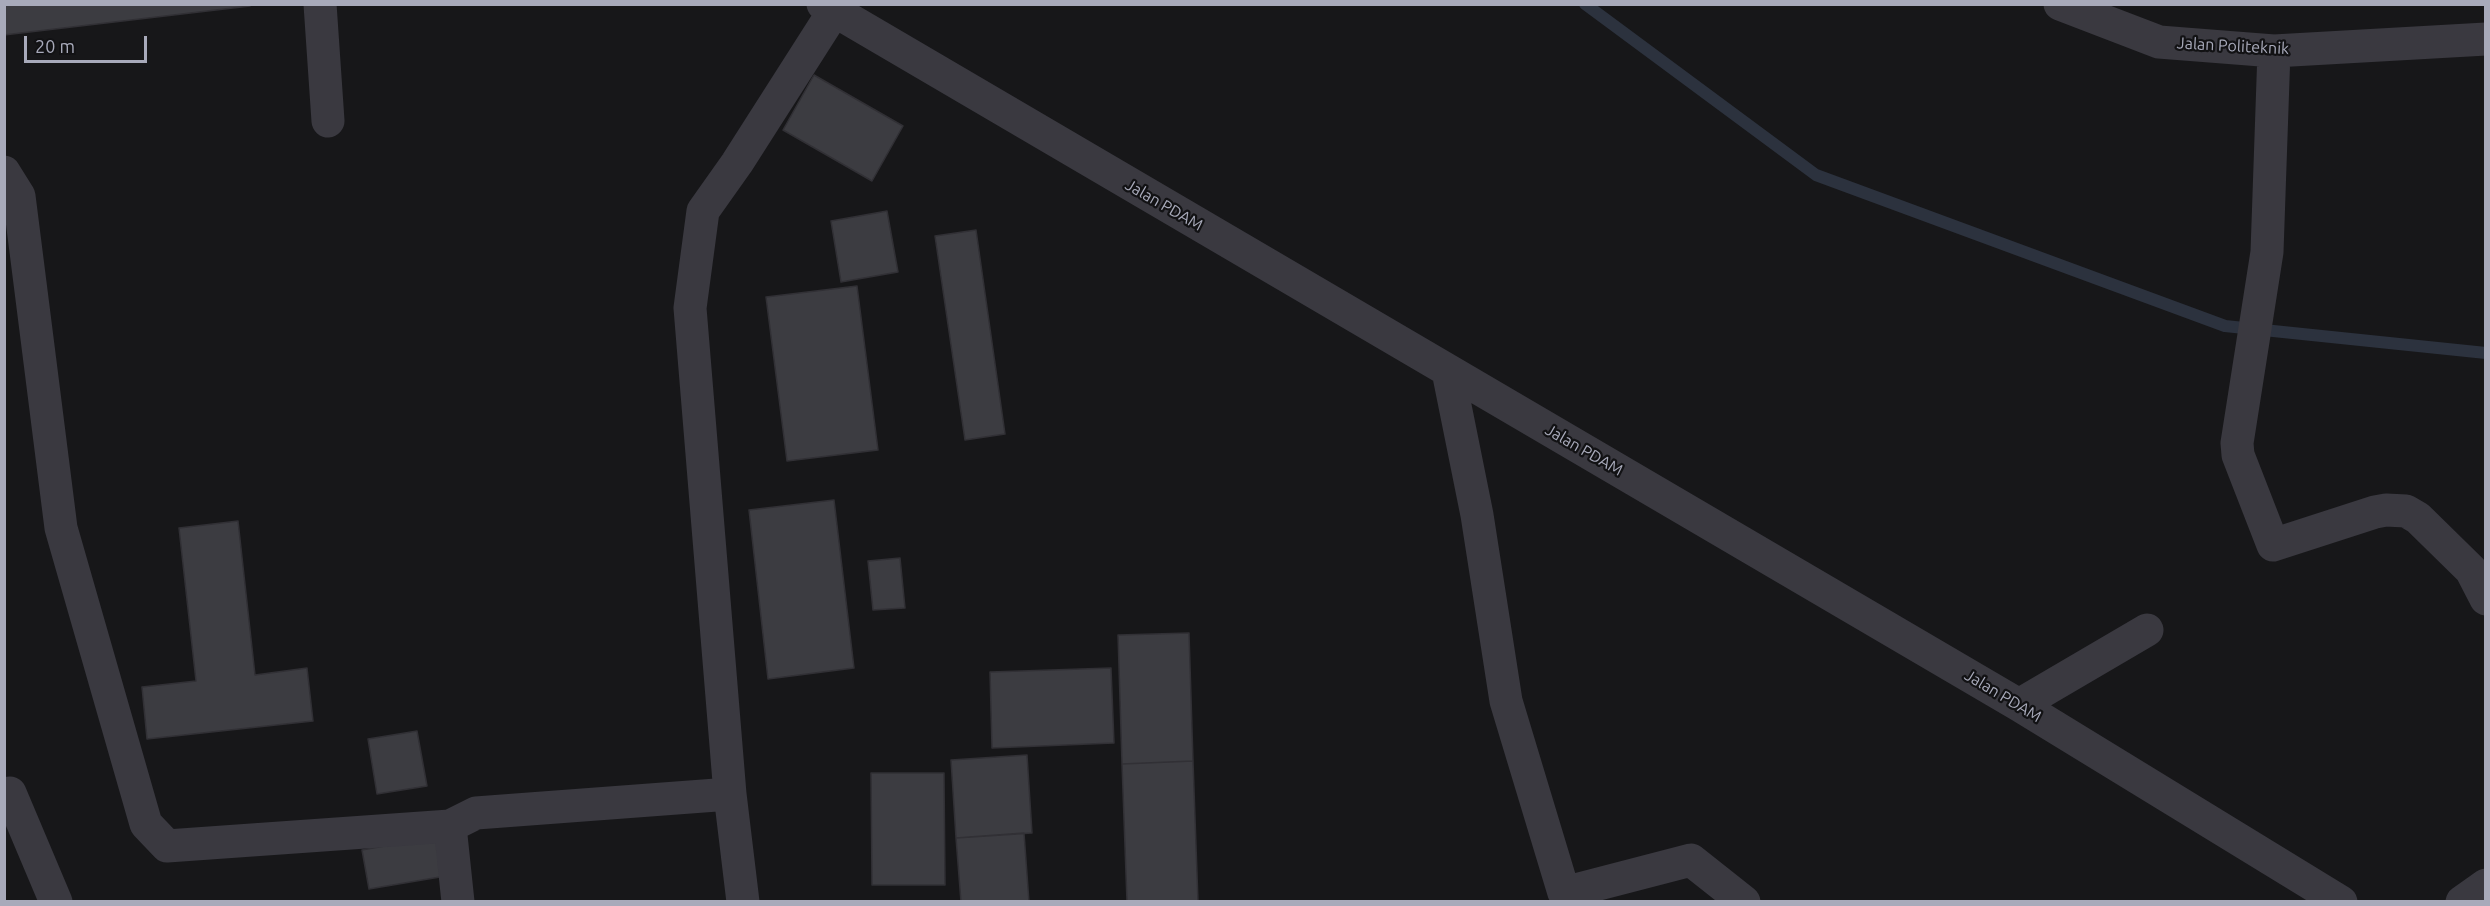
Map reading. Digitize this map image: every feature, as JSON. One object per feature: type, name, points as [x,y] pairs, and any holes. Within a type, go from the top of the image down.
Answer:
[{"type":"street","points":[[320,4],[328,121]]},
{"type":"street","name":"Jalan Politeknik","points":[[2060,4],[2159,42],[2274,51],[2486,39]]},
{"type":"street","points":[[743,902],[730,794],[690,308],[703,211],[737,163],[828,8]]},
{"type":"street","name":"Jalan PDAM","points":[[828,8],[2019,705],[2341,902]]},
{"type":"street","points":[[2274,51],[2267,252],[2240,416],[2238,455],[2273,545],[2375,512],[2406,510],[2418,518],[2470,570],[2486,599]]},
{"type":"street","points":[[4,172],[20,196],[62,528],[146,824],[167,846],[450,826],[476,813],[730,794]]},
{"type":"street","points":[[1448,371],[1477,515],[1506,701],[1564,893],[1691,860],[1744,902]]},
{"type":"street","points":[[2019,705],[2147,630]]},
{"type":"street","points":[[9,797],[56,902]]},
{"type":"street","points":[[450,826],[458,902]]},
{"type":"street","points":[[2462,902],[2486,885]]},
{"type":"building","points":[[4,4],[250,4],[250,6],[4,35]]},
{"type":"building","points":[[814,75],[903,126],[872,181],[783,130]]},
{"type":"building","points":[[887,211],[898,272],[841,282],[831,221]]},
{"type":"building","points":[[976,230],[1005,434],[965,440],[935,236]]},
{"type":"building","points":[[857,286],[878,450],[787,461],[766,297]]},
{"type":"building","points":[[834,500],[854,668],[768,679],[749,510]]},
{"type":"building","points":[[238,521],[255,675],[307,668],[313,721],[147,739],[142,687],[196,681],[179,528]]},
{"type":"building","points":[[900,558],[905,608],[873,610],[868,561]]},
{"type":"building","points":[[1189,633],[1193,761],[1122,764],[1118,635]]},
{"type":"building","points":[[1111,668],[1114,743],[992,748],[990,672]]},
{"type":"building","points":[[417,731],[427,786],[377,794],[368,739]]},
{"type":"building","points":[[1027,755],[1032,833],[956,838],[951,760]]},
{"type":"building","points":[[1193,761],[1198,902],[1127,902],[1122,764]]},
{"type":"building","points":[[871,773],[944,773],[945,885],[872,885]]},
{"type":"building","points":[[1024,833],[1029,902],[961,902],[956,838]]},
{"type":"building","points":[[440,836],[446,876],[369,889],[362,850]]},
{"type":"waterway","points":[[1585,4],[1816,175],[2225,326],[2486,353]]}]
